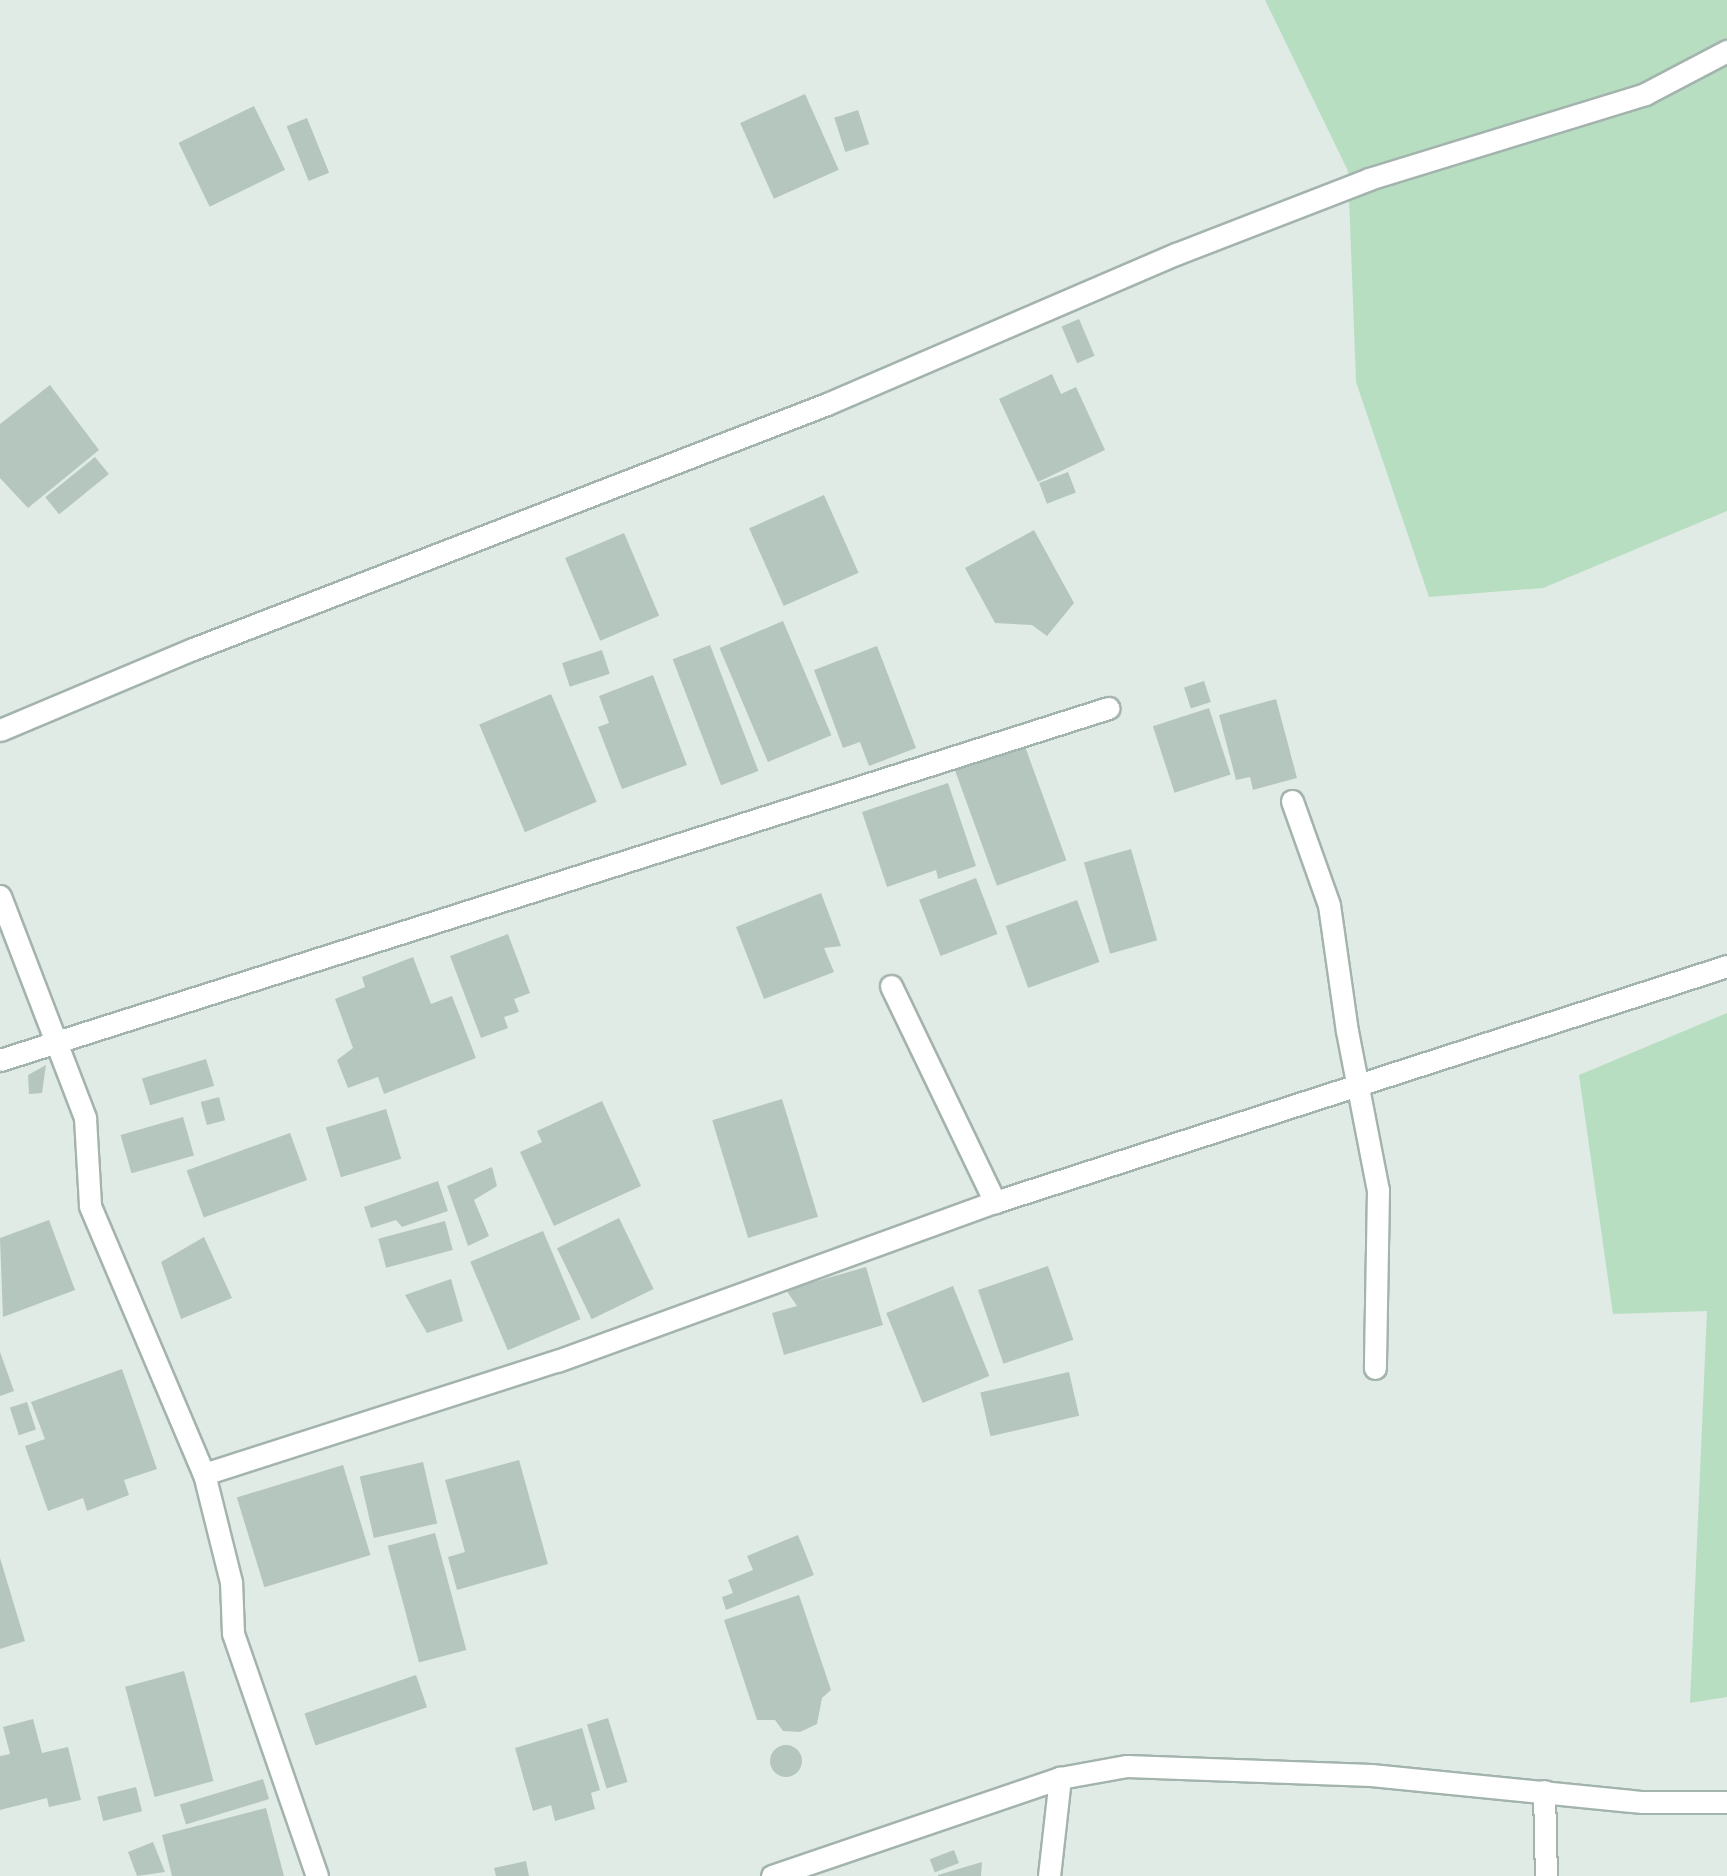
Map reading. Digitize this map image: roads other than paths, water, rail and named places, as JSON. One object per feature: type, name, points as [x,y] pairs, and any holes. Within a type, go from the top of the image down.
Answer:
[{"type":"street","points":[[0,730],[192,649],[827,404],[1176,254],[1368,179],[1646,94],[1727,51]]},
{"type":"street","points":[[0,1060],[1108,708]]},
{"type":"street","points":[[1292,801],[1329,905],[1377,1190],[1375,1368]]},
{"type":"street","points":[[0,895],[58,1041],[85,1118],[90,1206],[204,1474],[231,1581],[233,1633],[317,1876]]},
{"type":"street","points":[[204,1474],[557,1361],[995,1202],[1358,1087],[1727,965]]},
{"type":"street","points":[[891,986],[995,1202]]},
{"type":"street","points":[[772,1876],[1060,1778],[1128,1766],[1371,1775],[1643,1802],[1727,1802]]},
{"type":"street","points":[[1049,1876],[1060,1778]]},
{"type":"street","points":[[1544,1791],[1546,1876]]}]
